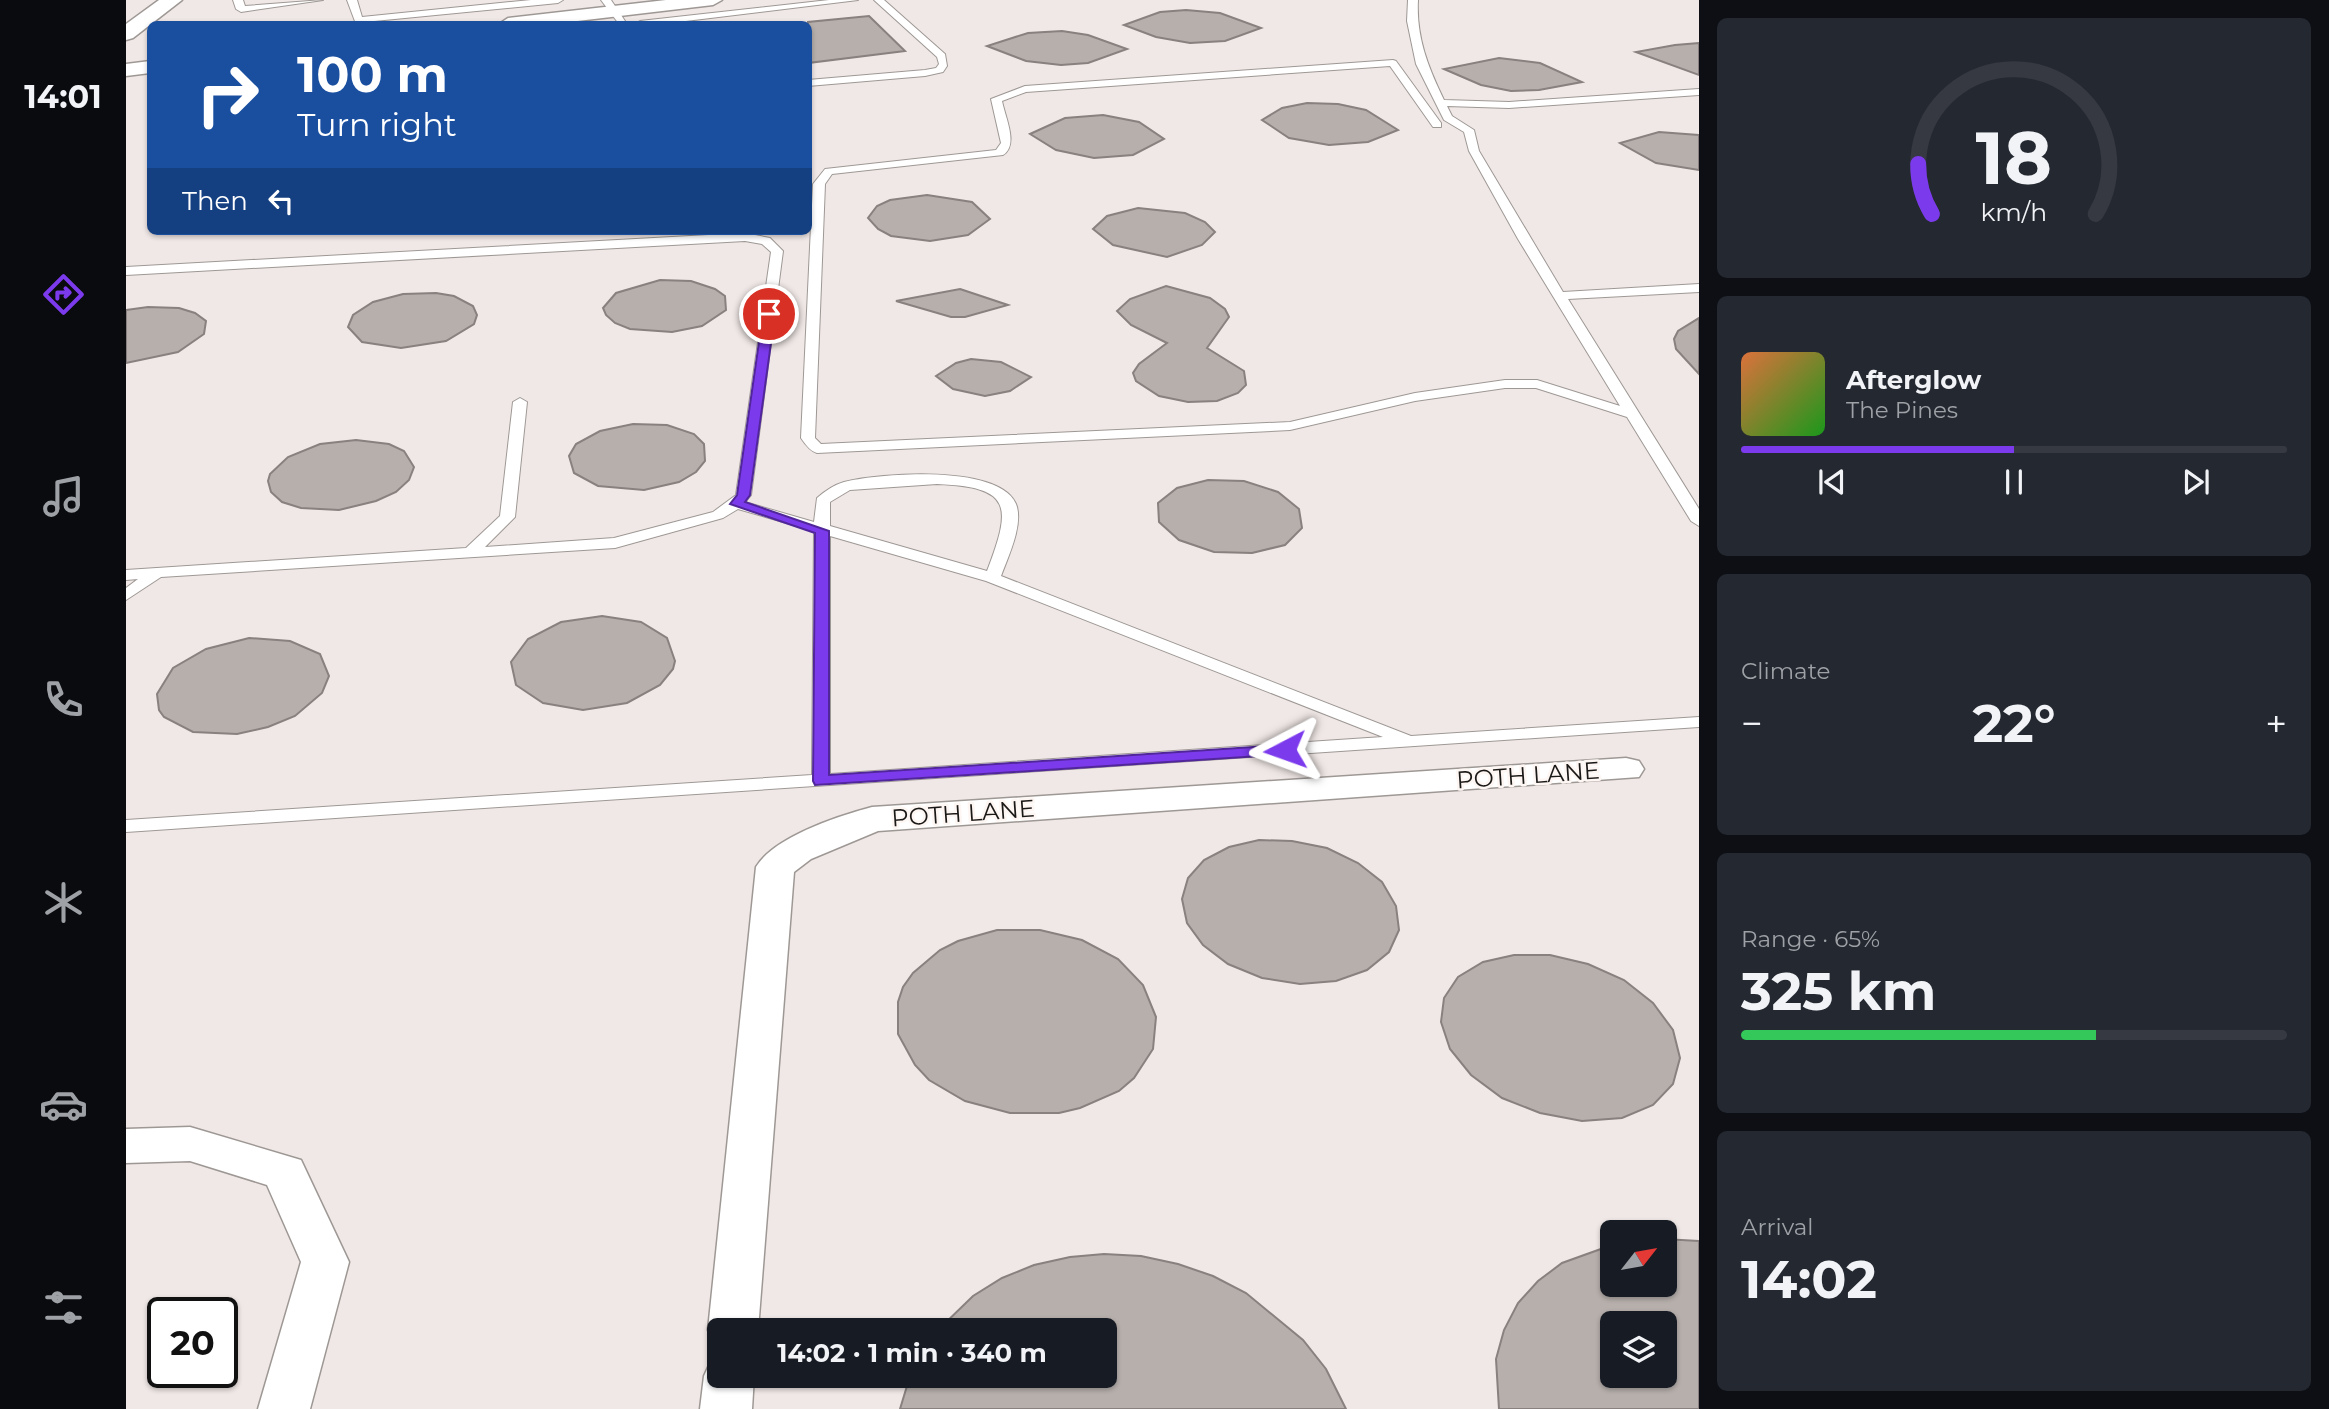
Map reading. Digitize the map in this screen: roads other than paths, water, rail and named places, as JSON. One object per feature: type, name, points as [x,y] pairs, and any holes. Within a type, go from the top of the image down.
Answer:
[{"type":"street","points":[[126,34],[172,0]]},
{"type":"street","points":[[535,21],[713,0]]},
{"type":"street","points":[[126,69],[147,67]]},
{"type":"street","name":"POTH LANE","points":[[734,1318],[775,867],[797,850],[872,819],[1626,769]]},
{"type":"street","points":[[126,1146],[190,1144],[285,1173],[326,1262],[284,1409]]},
{"type":"street","points":[[726,1409],[728,1388]]},
{"type":"lane","points":[[238,0],[241,9],[318,0]]},
{"type":"lane","points":[[352,0],[359,21]]},
{"type":"lane","points":[[404,0],[412,15]]},
{"type":"lane","points":[[453,0],[459,10]]},
{"type":"lane","points":[[367,21],[508,2],[558,0]]},
{"type":"lane","points":[[667,21],[853,0]]},
{"type":"lane","points":[[812,83],[925,73],[939,69],[944,64],[942,56],[878,0]]},
{"type":"lane","points":[[1413,0],[1412,21],[1421,64],[1448,118],[1469,130],[1474,151],[1559,296],[1699,521]]},
{"type":"lane","points":[[1437,125],[1394,63],[1038,88],[1010,92],[996,99],[1006,143],[1005,149],[999,153],[829,171],[819,184],[808,438],[817,449],[1290,426],[1415,397],[1505,384],[1537,384],[1633,414]]},
{"type":"lane","points":[[1441,103],[1509,105],[1699,92]]},
{"type":"lane","points":[[126,271],[745,237],[766,241],[777,251],[743,495],[736,504],[718,515],[615,543],[126,575]]},
{"type":"lane","points":[[1559,296],[1699,288]]},
{"type":"lane","points":[[470,554],[507,517],[520,402]]},
{"type":"lane","points":[[821,781],[822,501],[848,486],[955,479],[983,483],[1003,493],[1009,506],[1002,552],[992,578]]},
{"type":"lane","points":[[736,504],[992,578],[1411,742]]},
{"type":"lane","points":[[126,595],[157,573]]},
{"type":"lane","points":[[126,826],[1699,722]]}]
